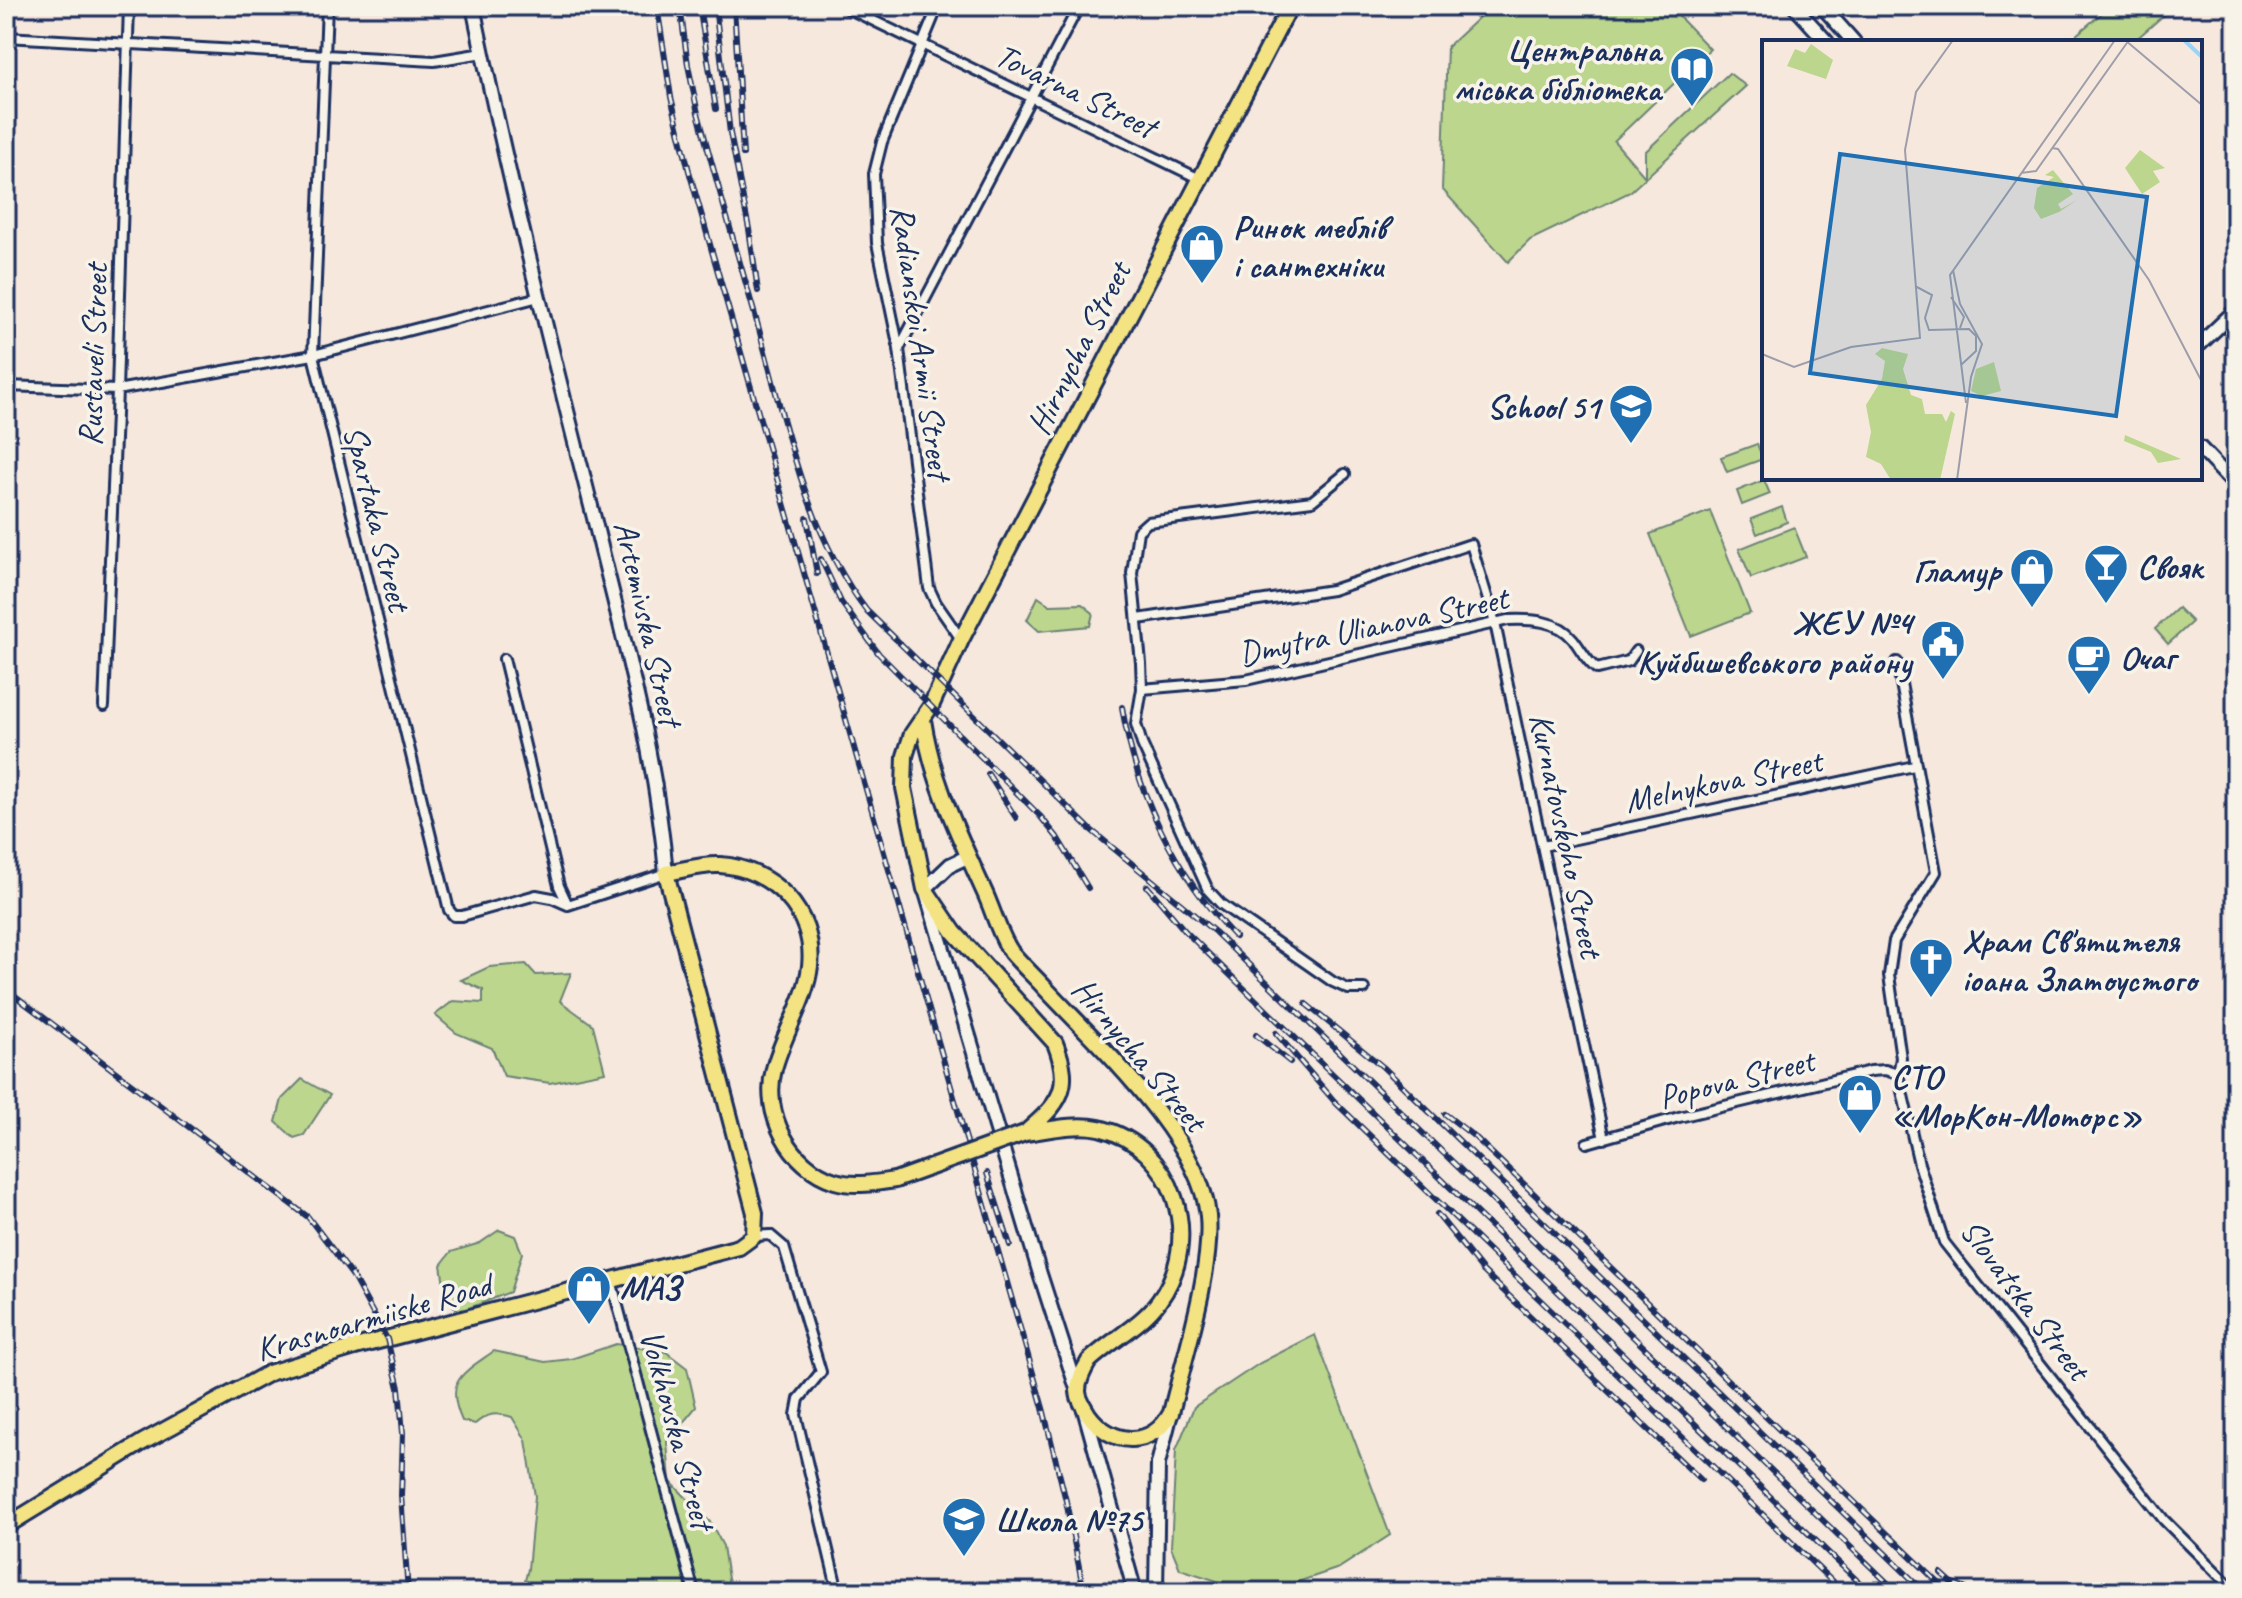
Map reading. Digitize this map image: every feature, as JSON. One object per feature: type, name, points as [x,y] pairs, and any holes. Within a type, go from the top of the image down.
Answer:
[{"type":"main road","name":"Artemivska Street","points":[[473,6],[539,297],[646,738],[666,873],[755,1213],[754,1236]]},
{"type":"main road","name":"Hirnycha Street","points":[[1135,1592],[1080,1399],[925,889],[904,788],[905,756],[912,734],[923,720],[961,640],[1290,6]]},
{"type":"main road","points":[[1794,6],[1825,40]]},
{"type":"main road","points":[[1822,6],[1852,40]]},
{"type":"main road","points":[[2202,342],[2236,310]]},
{"type":"main road","points":[[2202,450],[2236,486]]},
{"type":"main road","name":"Hirnycha Street","points":[[923,720],[928,753],[940,793],[1010,951],[1174,1133],[1194,1167],[1204,1195],[1208,1244],[1158,1464],[1156,1592]]},
{"type":"main road","points":[[969,856],[950,865],[925,889],[954,932],[1055,1043],[1064,1066],[1061,1092],[1049,1113],[1025,1133]]},
{"type":"main road","points":[[666,873],[718,865],[742,869],[778,887],[793,900],[803,917],[810,947],[807,983],[773,1071],[771,1093],[782,1138],[812,1170],[834,1181],[858,1185],[895,1180],[1025,1133],[1097,1127],[1129,1141],[1158,1165],[1171,1185],[1179,1209],[1182,1233],[1172,1278],[1158,1303],[1089,1361],[1082,1373],[1080,1399],[1095,1423],[1117,1437],[1136,1439],[1150,1435],[1163,1426],[1171,1413]]},
{"type":"main road","name":"Krasnoarmiiske Road","points":[[6,1526],[143,1442],[269,1373],[355,1347],[739,1247],[754,1236]]},
{"type":"street","name":"Rustaveli Street","points":[[104,706],[129,6]]},
{"type":"street","name":"Spartaka Street","points":[[327,6],[313,355],[449,910],[454,916],[462,916],[536,895],[568,905]]},
{"type":"street","name":"Tovarna Street","points":[[843,6],[1200,179]]},
{"type":"street","name":"Radianskoi Armii Street","points":[[938,6],[882,142],[874,174],[877,243],[899,349],[929,588],[961,640]]},
{"type":"street","points":[[899,349],[1079,6]]},
{"type":"street","points":[[6,37],[434,61],[483,53]]},
{"type":"street","points":[[6,386],[117,390],[313,355],[539,297]]},
{"type":"street","points":[[1345,474],[1312,501],[1142,525],[1138,531],[1132,573],[1142,689],[1136,713],[1138,733],[1208,890],[1221,904],[1333,982],[1348,989],[1364,989]]},
{"type":"street","name":"Kurnatovskoho Street","points":[[1138,619],[1332,590],[1471,544],[1495,623],[1604,1139]]},
{"type":"street","name":"Dmytra Ulianova Street","points":[[1142,689],[1246,680],[1519,620],[1541,621],[1571,636],[1590,664],[1597,669],[1629,661],[1636,651]]},
{"type":"street","points":[[504,659],[559,886],[568,905],[666,873]]},
{"type":"street","name":"Slovatska Street","points":[[1897,662],[1936,872],[1894,941],[1889,958],[1889,975],[1901,1058],[1898,1074],[1919,1164],[1944,1242],[2164,1520],[2236,1592]]},
{"type":"street","name":"Melnykova Street","points":[[1543,846],[1914,766]]},
{"type":"street","name":"Popova Street","points":[[1587,1143],[1679,1117],[1871,1071],[1885,1070],[1898,1074]]},
{"type":"street","points":[[754,1236],[770,1235],[784,1247],[821,1372],[799,1399],[796,1415],[838,1592]]},
{"type":"street","name":"Volkhovska Street","points":[[611,1280],[694,1592]]},
{"type":"green space","points":[[1491,6],[1669,6],[1710,49],[1614,141],[1645,177],[1645,152],[1729,73],[1746,86],[1630,192],[1530,240],[1508,262],[1442,189],[1447,47]]},
{"type":"green space","points":[[2110,6],[2174,6],[2135,40],[2070,40]]},
{"type":"green space","points":[[1757,444],[1762,459],[1727,472],[1721,457]]},
{"type":"green space","points":[[1764,480],[1770,494],[1742,505],[1737,491]]},
{"type":"green space","points":[[1782,507],[1787,522],[1757,534],[1751,519]]},
{"type":"green space","points":[[1710,511],[1750,613],[1691,636],[1650,534]]},
{"type":"green space","points":[[1794,527],[1806,557],[1751,578],[1739,549]]},
{"type":"green space","points":[[1038,597],[1050,605],[1082,604],[1093,613],[1090,626],[1039,631],[1027,620]]},
{"type":"green space","points":[[2178,608],[2192,622],[2168,644],[2155,629]]},
{"type":"green space","points":[[526,964],[536,975],[571,973],[560,1001],[593,1025],[605,1072],[550,1083],[504,1076],[492,1048],[456,1033],[435,1015],[453,1001],[483,1003],[483,990],[461,980],[489,967]]},
{"type":"green space","points":[[302,1079],[330,1095],[304,1135],[294,1138],[276,1122],[282,1099]]},
{"type":"green space","points":[[499,1230],[515,1236],[522,1253],[510,1292],[462,1311],[456,1308],[448,1298],[441,1265],[451,1252],[480,1243]]},
{"type":"green space","points":[[1315,1335],[1390,1535],[1339,1568],[1268,1592],[1251,1592],[1180,1569],[1171,1547],[1176,1450],[1194,1407],[1260,1363]]},
{"type":"green space","points":[[616,1344],[666,1352],[687,1368],[696,1407],[667,1442],[670,1481],[711,1523],[723,1546],[730,1592],[522,1592],[528,1569],[535,1496],[526,1440],[512,1417],[497,1414],[475,1424],[462,1421],[455,1396],[459,1379],[494,1351],[545,1362],[571,1359]]},
{"type":"railway","points":[[657,6],[671,97],[689,171],[1043,1408],[1084,1592]]},
{"type":"railway","points":[[680,6],[697,109],[789,442],[829,548],[846,581],[867,611],[1090,829],[1215,932],[1897,1592]]},
{"type":"railway","points":[[699,6],[716,109]]},
{"type":"railway","points":[[715,6],[730,133],[758,291]]},
{"type":"railway","points":[[734,6],[743,154]]},
{"type":"railway","points":[[807,518],[817,574]]},
{"type":"railway","points":[[821,559],[841,602],[879,654],[1040,816],[1057,837],[1088,888]]},
{"type":"railway","points":[[1122,707],[1137,770],[1161,830],[1194,886],[1235,937]]},
{"type":"railway","points":[[988,774],[1016,818]]},
{"type":"railway","points":[[1147,886],[1185,931],[1869,1592]]},
{"type":"railway","points":[[6,989],[308,1217],[352,1275],[387,1339],[399,1388],[403,1433],[401,1495],[408,1592]]},
{"type":"railway","points":[[1306,1004],[1383,1067],[1925,1592]]},
{"type":"railway","points":[[1276,1033],[1335,1102],[1843,1592]]},
{"type":"railway","points":[[1256,1035],[1290,1062]]},
{"type":"railway","points":[[1445,1114],[1476,1138],[1948,1592]]},
{"type":"railway","points":[[987,1173],[1010,1245]]},
{"type":"railway","points":[[1437,1214],[1483,1271],[1701,1480]]},
{"type":"railway","points":[[1941,1573],[1951,1582],[1972,1592]]},
{"type":"place","name":"Центральна міська бібліотека","points":[[1692,108]]},
{"type":"place","name":"Ринок меблів і сантехніки","points":[[1202,285]]},
{"type":"place","name":"School 51","points":[[1631,445]]},
{"type":"place","name":"Свояк","points":[[2106,605]]},
{"type":"place","name":"Гламур","points":[[2032,609]]},
{"type":"place","name":"ЖЕУ №4 Куйбишевського району","points":[[1943,681]]},
{"type":"place","name":"Очаг","points":[[2089,696]]},
{"type":"place","name":"Храм Св'ятителя іоана Златоустого","points":[[1931,999]]},
{"type":"place","name":"СТО «МорКон-Моторс»","points":[[1860,1135]]},
{"type":"place","name":"МАЗ","points":[[589,1326]]},
{"type":"place","name":"Школа №75","points":[[964,1558]]}]
